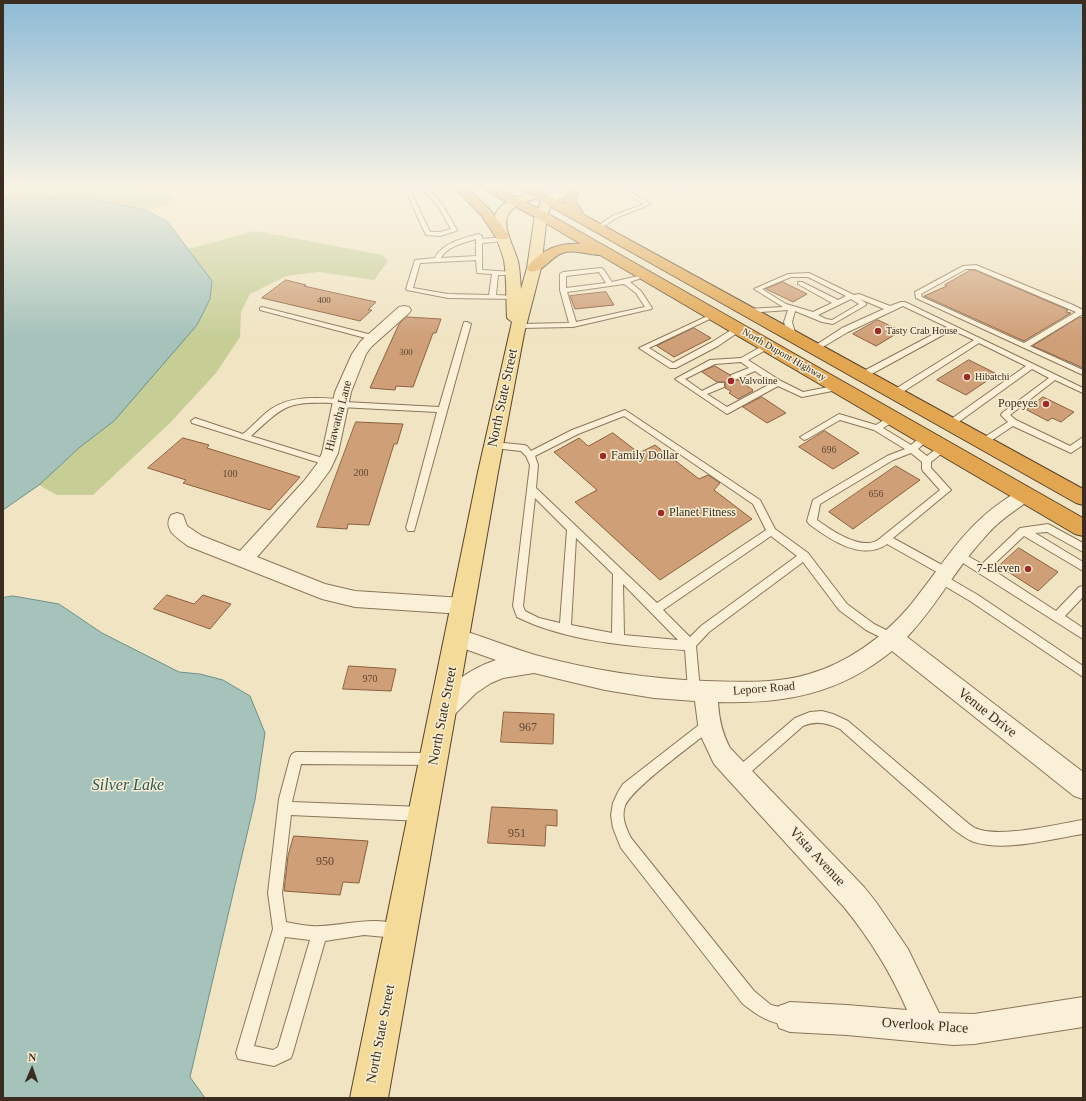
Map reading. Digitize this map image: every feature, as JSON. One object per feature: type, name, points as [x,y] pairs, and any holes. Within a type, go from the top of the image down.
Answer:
[{"type":"highway","name":"North Dupont Highway","points":[[579,236],[1083,528]]},
{"type":"highway","points":[[601,236],[634,250]]},
{"type":"highway","name":"North Dupont Highway","points":[[612,236],[1083,498]]},
{"type":"highway","points":[[534,268],[544,256],[560,249],[581,248],[609,254]]},
{"type":"highway","points":[[1025,495],[1036,493],[1053,496],[1083,507]]},
{"type":"main road","name":"North State Street","points":[[369,1098],[494,444],[518,330],[534,268],[538,236]]},
{"type":"main road","name":"North State Street","points":[[503,238],[509,254],[518,330]]},
{"type":"street","name":"Hiawatha Lane","points":[[242,560],[310,485],[326,462],[330,452],[343,392],[359,354],[373,338],[404,310]]},
{"type":"street","name":"Lepore Road","points":[[458,638],[536,664],[572,674],[609,681],[650,687],[700,691],[769,691],[794,688],[819,681],[841,672],[892,638],[910,620],[975,535],[995,516],[1025,495]]},
{"type":"street","points":[[177,520],[178,528],[195,542],[322,591],[355,599],[464,606]]},
{"type":"street","name":"Venue Drive","points":[[892,638],[1083,787]]},
{"type":"street","points":[[444,711],[472,682],[486,674],[499,669],[536,664]]},
{"type":"street","name":"Vista Avenue","points":[[700,691],[708,725],[715,744],[722,756],[875,921],[890,944],[918,999],[930,1029]]},
{"type":"street","name":"Overlook Place","points":[[790,1017],[847,1020],[930,1029],[974,1029],[1083,1012]]},
{"type":"lane","points":[[437,260],[441,252],[464,240],[478,236]]},
{"type":"lane","points":[[479,236],[479,272],[512,273]]},
{"type":"lane","points":[[479,241],[503,238]]},
{"type":"lane","points":[[479,258],[417,261],[409,289],[448,296],[514,298]]},
{"type":"lane","points":[[1025,346],[1081,313],[1071,306],[976,267],[965,267],[917,293],[919,298],[1083,373]]},
{"type":"lane","points":[[573,325],[563,290],[563,274],[601,270],[610,284]]},
{"type":"lane","points":[[492,298],[495,273]]},
{"type":"lane","points":[[563,290],[624,282],[645,275]]},
{"type":"lane","points":[[746,311],[784,308],[793,309],[813,315],[824,321],[833,322],[864,304],[809,275],[790,275],[757,289],[793,309]]},
{"type":"lane","points":[[518,330],[573,325],[649,308],[639,292],[624,282]]},
{"type":"lane","points":[[800,283],[838,303]]},
{"type":"lane","points":[[813,315],[851,296],[859,295],[890,310]]},
{"type":"lane","points":[[816,349],[833,340],[846,330],[903,303],[1083,391]]},
{"type":"lane","points":[[262,308],[373,338]]},
{"type":"lane","points":[[792,336],[788,322],[793,309]]},
{"type":"lane","points":[[714,315],[643,348],[673,366],[715,344],[739,329]]},
{"type":"lane","points":[[411,528],[442,410],[467,324]]},
{"type":"lane","points":[[863,375],[952,327]]},
{"type":"lane","points":[[895,393],[979,340]]},
{"type":"lane","points":[[769,346],[743,360],[713,362],[679,379],[727,410],[778,383]]},
{"type":"lane","points":[[743,360],[778,383],[802,395],[839,387]]},
{"type":"lane","points":[[950,424],[1031,366]]},
{"type":"lane","points":[[734,378],[755,368]]},
{"type":"lane","points":[[1055,377],[1005,415],[1013,422],[1071,450],[1083,440]]},
{"type":"lane","points":[[701,394],[721,385]]},
{"type":"lane","points":[[244,437],[279,407],[306,401],[442,410]]},
{"type":"lane","points":[[530,455],[575,432],[625,413],[757,502],[771,531],[804,556],[843,607],[870,627],[892,638]]},
{"type":"lane","points":[[804,438],[839,417],[877,428],[912,449],[927,461]]},
{"type":"lane","points":[[877,428],[893,418]]},
{"type":"lane","points":[[195,421],[300,456],[326,462]]},
{"type":"lane","points":[[983,442],[1013,422]]},
{"type":"lane","points":[[926,438],[912,449],[890,458],[816,502],[812,521],[824,530],[861,547],[874,547],[946,490],[926,469],[927,461],[943,448]]},
{"type":"lane","points":[[494,444],[524,448],[530,455],[534,465],[518,606],[521,614],[536,622],[565,629],[649,643],[690,645],[705,629],[804,556]]},
{"type":"lane","points":[[531,489],[656,609],[690,645],[700,691]]},
{"type":"lane","points":[[983,569],[1023,532],[1048,528],[1083,548]]},
{"type":"lane","points":[[565,629],[572,529]]},
{"type":"lane","points":[[656,609],[771,531]]},
{"type":"lane","points":[[1023,532],[1083,567]]},
{"type":"lane","points":[[886,539],[944,576],[1083,672]]},
{"type":"lane","points":[[959,555],[1083,634]]},
{"type":"lane","points":[[618,572],[618,638]]},
{"type":"lane","points":[[1057,617],[1083,590]]},
{"type":"lane","points":[[739,774],[799,722],[806,718],[821,716],[836,720],[844,725],[958,824],[974,835],[984,838],[1006,838],[1083,827]]},
{"type":"lane","points":[[708,725],[628,789],[621,798],[617,807],[617,816],[620,829],[626,843],[748,997],[760,1009],[774,1015],[790,1017]]},
{"type":"lane","points":[[319,934],[285,1052],[274,1058],[244,1053],[280,929],[275,892],[286,799],[296,758],[435,759]]},
{"type":"lane","points":[[286,808],[424,814]]},
{"type":"lane","points":[[280,929],[319,934],[364,928],[401,932]]},
{"type":"green space","points":[[236,236],[284,236],[382,255],[388,261],[374,280],[319,272],[286,276],[250,294],[241,312],[240,337],[216,373],[170,423],[93,495],[57,495],[39,485],[80,447],[114,421],[212,282],[188,249]]},
{"type":"water","points":[[3,236],[179,236],[212,281],[210,299],[197,325],[114,421],[80,447],[39,485],[3,510]]},
{"type":"water","name":"Silver Lake","points":[[13,596],[59,604],[102,633],[179,672],[200,674],[223,680],[250,696],[265,733],[255,800],[190,1077],[205,1098],[3,1098],[3,598]]},
{"type":"building","points":[[971,270],[975,270],[1068,310],[1066,312],[1071,313],[1024,341],[924,296],[947,286],[945,285]]},
{"type":"building","points":[[286,280],[306,285],[304,286],[376,302],[368,310],[372,310],[360,321],[262,298]]},
{"type":"building","points":[[783,282],[807,294],[793,302],[766,289]]},
{"type":"building","points":[[606,292],[614,305],[575,309],[570,296]]},
{"type":"building","points":[[407,317],[441,319],[436,333],[433,333],[413,387],[396,386],[395,390],[370,388],[399,324]]},
{"type":"building","points":[[1080,317],[1083,319],[1083,368],[1033,346]]},
{"type":"building","points":[[878,320],[901,331],[876,346],[853,334]]},
{"type":"building","points":[[694,328],[711,338],[674,357],[657,346]]},
{"type":"building","name":"Hibatchi","points":[[969,360],[997,374],[966,395],[937,380]]},
{"type":"building","points":[[715,366],[730,375],[730,380],[738,380],[753,391],[738,399],[729,393],[731,391],[725,388],[725,382],[717,382],[702,372]]},
{"type":"building","points":[[762,397],[786,413],[767,423],[743,407]]},
{"type":"building","name":"Popeyes","points":[[1043,397],[1074,412],[1061,422],[1052,418],[1048,421],[1027,410]]},
{"type":"building","points":[[356,422],[403,424],[397,444],[394,444],[369,525],[348,524],[347,529],[317,527]]},
{"type":"building","points":[[825,431],[859,453],[833,469],[799,447]]},
{"type":"building","points":[[613,433],[639,453],[655,445],[699,479],[708,475],[720,483],[714,490],[752,519],[660,580],[575,502],[597,490],[554,452],[579,438],[588,446]]},
{"type":"building","points":[[183,438],[209,445],[207,448],[300,477],[270,510],[183,483],[186,480],[148,468]]},
{"type":"building","points":[[896,466],[920,480],[853,529],[829,512]]},
{"type":"building","name":"7-Eleven","points":[[1019,548],[1058,572],[1038,591],[999,566]]},
{"type":"building","points":[[167,595],[194,604],[203,595],[231,604],[210,629],[154,609]]},
{"type":"building","points":[[349,666],[396,669],[391,691],[343,689]]},
{"type":"building","points":[[504,712],[554,714],[553,744],[501,742]]},
{"type":"building","points":[[492,807],[557,810],[557,826],[546,825],[545,846],[488,843]]},
{"type":"building","points":[[294,836],[368,841],[359,883],[343,882],[340,895],[284,891],[288,856]]},
{"type":"place","name":"Tasty Crab House","points":[[878,331]]},
{"type":"place","name":"Hibatchi","points":[[967,377]]},
{"type":"place","name":"Valvoline","points":[[731,381]]},
{"type":"place","name":"Popeyes","points":[[1046,404]]},
{"type":"place","name":"Family Dollar","points":[[603,456]]},
{"type":"place","name":"Planet Fitness","points":[[661,513]]},
{"type":"place","name":"7-Eleven","points":[[1028,569]]}]
